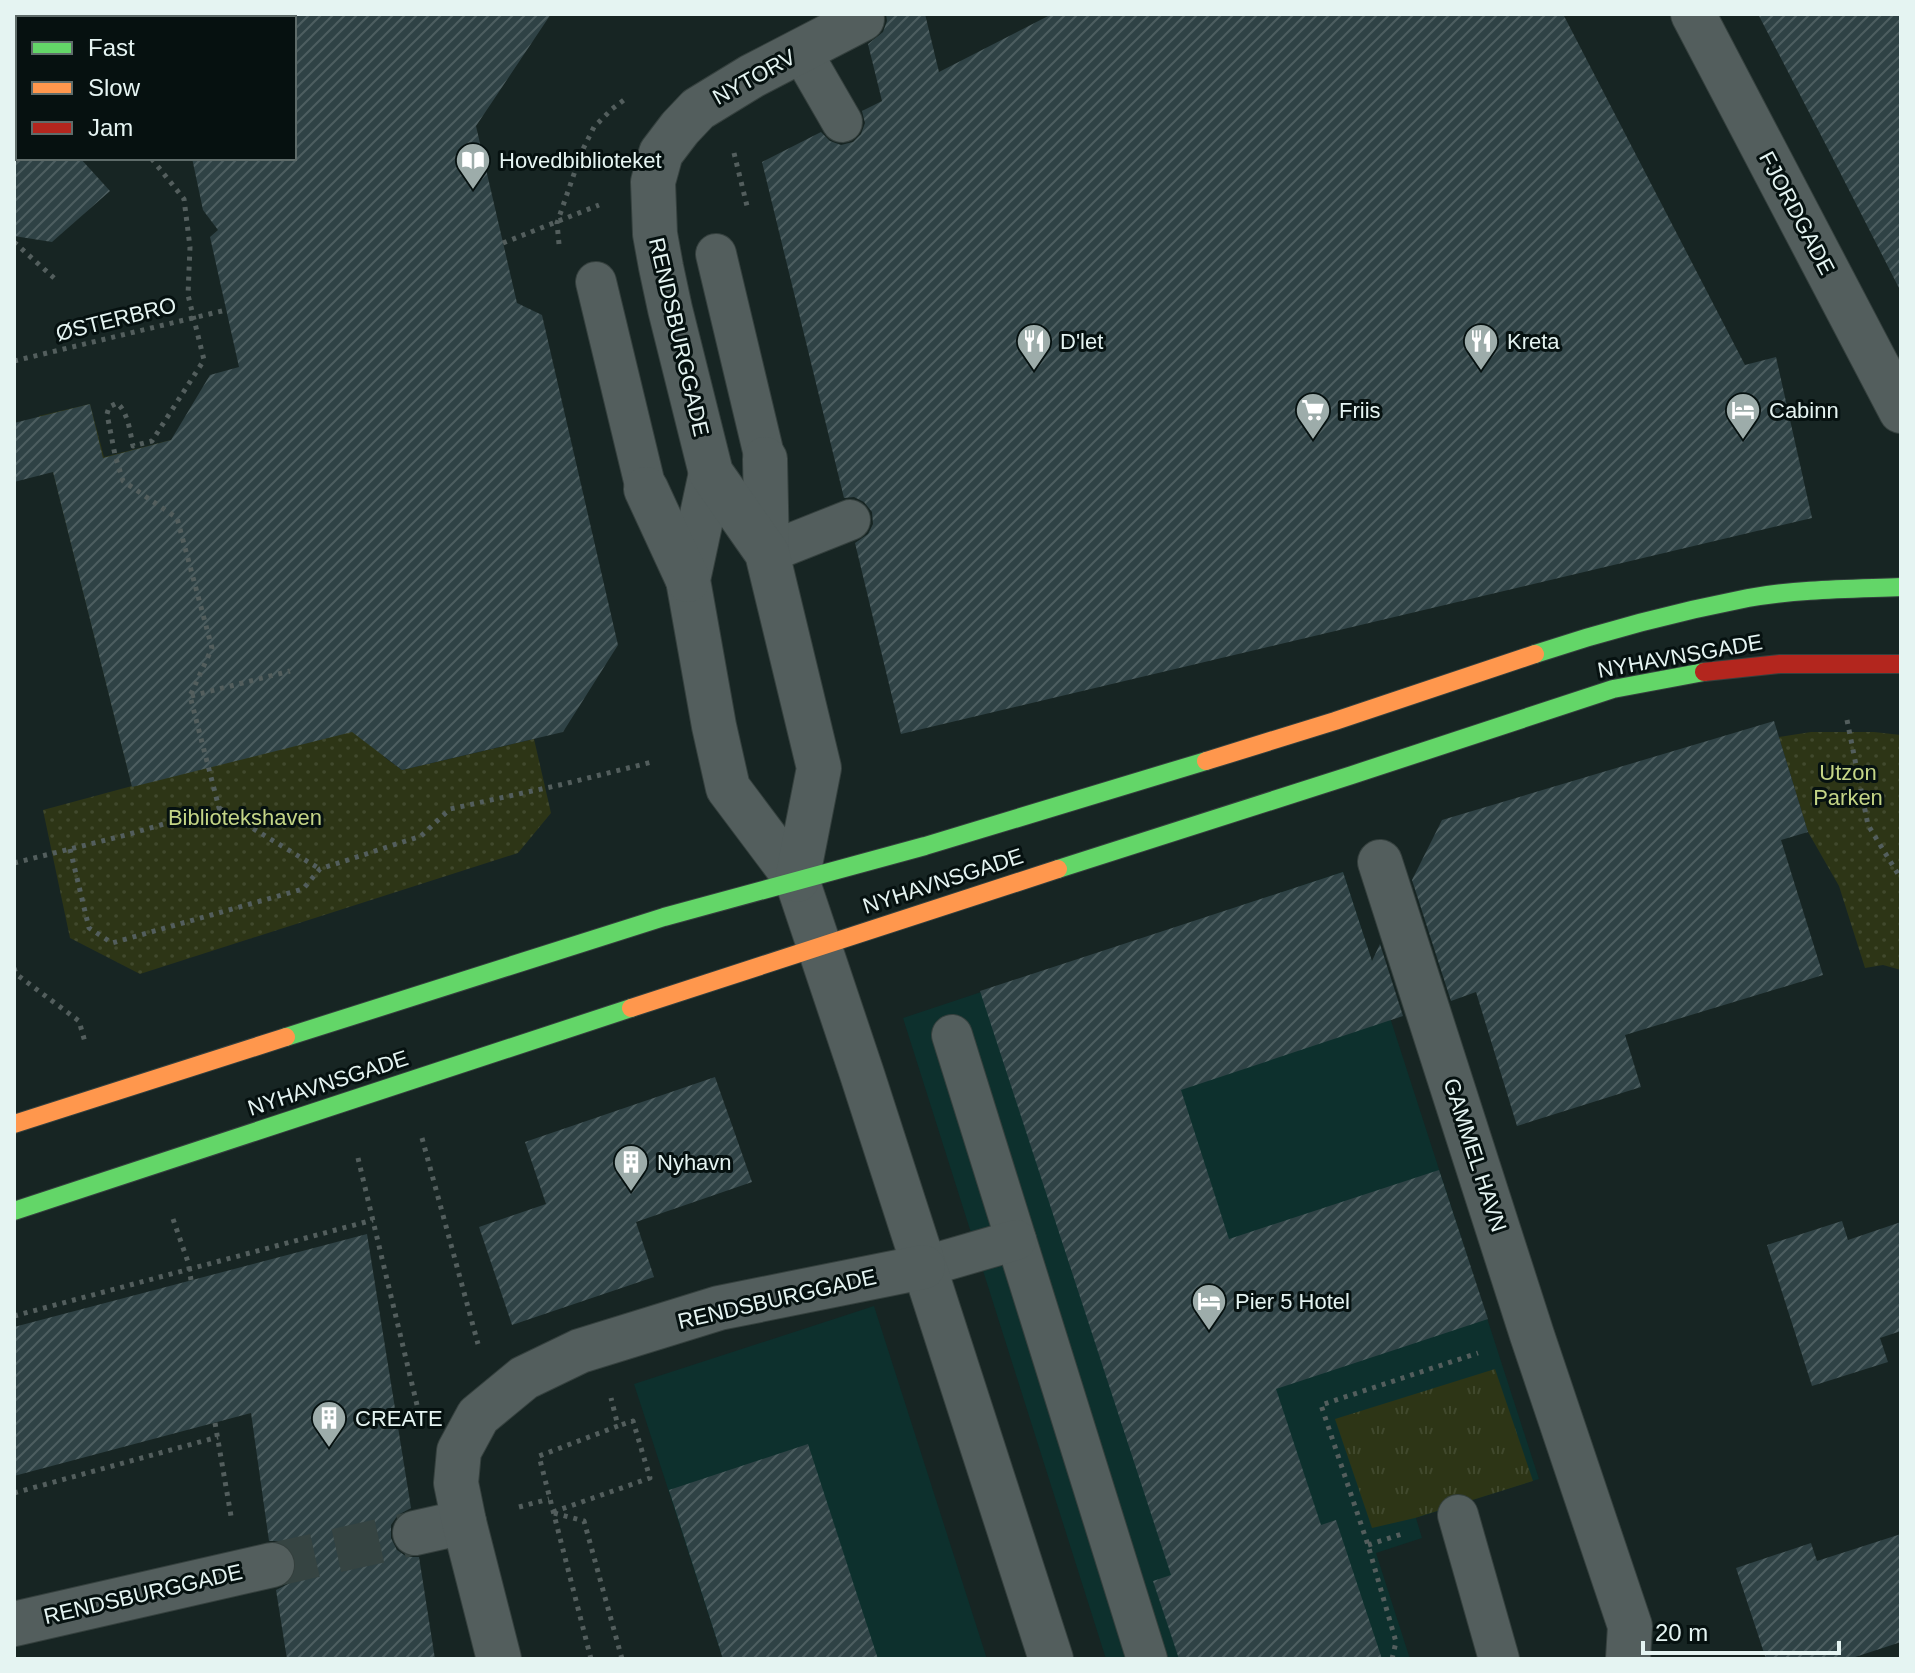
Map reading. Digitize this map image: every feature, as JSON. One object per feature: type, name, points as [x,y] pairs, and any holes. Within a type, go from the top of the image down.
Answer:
[{"type":"main road","name":"NYHAVNSGADE","points":[[14,1124],[648,922],[939,842],[1335,721],[1596,634],[1750,598],[1824,590],[1901,587]]},
{"type":"main road","name":"NYHAVNSGADE","points":[[14,1211],[925,911],[1613,689],[1715,670],[1780,664],[1901,664]]},
{"type":"street","name":"FJORDGADE","points":[[1693,14],[1901,411]]},
{"type":"street","name":"NYTORV","points":[[661,153],[698,109],[719,94],[862,19]]},
{"type":"street","name":"RENDSBURGGADE","points":[[661,153],[653,182],[655,234],[670,309],[711,473],[767,553],[819,768],[797,880]]},
{"type":"street","points":[[765,459],[767,553]]},
{"type":"street","name":"RENDSBURGGADE","points":[[711,473],[688,580],[728,788],[797,880],[1051,1659]]},
{"type":"street","points":[[646,489],[688,580]]},
{"type":"street","name":"GAMMEL HAVN","points":[[1380,862],[1532,1335],[1630,1626],[1628,1659]]},
{"type":"street","name":"RENDSBURGGADE","points":[[499,1659],[456,1483],[459,1451],[478,1416],[524,1378],[580,1351],[719,1308],[923,1267]]},
{"type":"street","points":[[415,1533],[464,1522]]},
{"type":"street","name":"RENDSBURGGADE","points":[[14,1624],[256,1569]]},
{"type":"lane","points":[[801,51],[842,122]]},
{"type":"lane","points":[[716,254],[765,459]]},
{"type":"lane","points":[[596,282],[646,489]]},
{"type":"lane","points":[[767,553],[850,520]]},
{"type":"lane","points":[[952,1035],[1147,1659]]},
{"type":"lane","points":[[923,1267],[1016,1240]]},
{"type":"lane","points":[[1458,1515],[1499,1659]]},
{"type":"path","points":[[503,243],[557,223],[582,151],[594,127]]},
{"type":"path","points":[[153,160],[184,199],[190,247],[188,295],[204,360],[152,441],[133,446],[120,404],[109,407],[107,414],[123,481],[177,518],[212,648],[190,696],[219,808],[320,869]]},
{"type":"path","points":[[14,242],[54,278]]},
{"type":"path","name":"ØSTERBRO","points":[[14,361],[226,310]]},
{"type":"path","points":[[190,696],[290,671]]},
{"type":"path","points":[[1844,708],[1868,825],[1901,879]]},
{"type":"path","points":[[70,849],[89,928],[112,943],[303,889],[320,869],[421,836],[450,809],[652,762]]},
{"type":"path","points":[[14,863],[219,808]]},
{"type":"path","points":[[407,1083],[494,1403]]},
{"type":"path","points":[[368,1199],[420,1419]]},
{"type":"path","points":[[14,1316],[373,1220]]},
{"type":"path","points":[[182,1243],[191,1280]]},
{"type":"path","points":[[1392,1659],[1396,1642],[1368,1545],[1321,1405],[1532,1335]]},
{"type":"path","points":[[607,1384],[618,1426]]},
{"type":"path","points":[[553,1512],[650,1478],[633,1421],[539,1456],[549,1499],[591,1659]]},
{"type":"path","points":[[215,1423],[256,1569]]},
{"type":"path","points":[[14,1493],[218,1437]]},
{"type":"path","points":[[518,1507],[549,1499]]},
{"type":"path","points":[[553,1512],[584,1521],[622,1659]]},
{"type":"shaded area","points":[[1343,872],[1539,1479],[1416,1518],[1422,1538],[1376,1553],[1410,1659],[1106,1659],[903,1018]]},
{"type":"shaded area","points":[[874,1306],[987,1659],[723,1659],[634,1384]]},
{"type":"green space","name":"Bibliotekshaven","points":[[90,404],[104,457],[171,440],[375,719],[384,757],[402,770],[534,739],[551,813],[518,853],[140,974],[70,938],[43,810],[132,786],[39,416]]},
{"type":"green space","name":"Utzon Parken","points":[[1811,732],[1901,735],[1901,970],[1883,965],[1865,968],[1839,886],[1808,832],[1779,737]]},
{"type":"green space","points":[[1495,1369],[1533,1481],[1415,1518],[1372,1528],[1335,1419]]},
{"type":"building","points":[[551,14],[476,126],[517,303],[542,315],[618,645],[563,732],[402,770],[352,732],[132,787],[53,472],[14,482],[14,423],[90,404],[103,458],[171,440],[210,375],[239,367],[210,237],[218,230],[203,210],[192,160],[296,160],[294,16]]},
{"type":"building","name":"Friis","points":[[886,14],[925,14],[939,72],[1052,14],[1563,14],[1745,365],[1776,357],[1812,518],[901,734],[855,543],[868,534],[873,524],[872,512],[864,502],[854,497],[844,498],[762,162],[821,132],[830,141],[841,145],[853,142],[861,134],[865,123],[862,111],[882,101],[868,44],[883,32]]},
{"type":"building","points":[[1758,14],[1901,14],[1901,292],[1827,147]]},
{"type":"building","points":[[14,158],[82,160],[110,191],[52,242],[14,236]]},
{"type":"building","points":[[1774,721],[1808,832],[1781,840],[1823,975],[1625,1035],[1641,1087],[1517,1126],[1476,992],[1451,1001],[1412,880],[1442,820]]},
{"type":"building","points":[[1343,872],[1372,961],[1380,944],[1403,1016],[1181,1090],[1229,1239],[1439,1170],[1488,1319],[1276,1389],[1321,1525],[1336,1520],[1382,1659],[1179,1659],[1153,1581],[1171,1575],[980,991]]},
{"type":"building","name":"Nyhavn","points":[[715,1077],[752,1182],[636,1222],[654,1277],[512,1325],[479,1227],[546,1204],[525,1142]]},
{"type":"building","points":[[1842,1221],[1848,1240],[1901,1222],[1901,1331],[1880,1338],[1888,1362],[1812,1386],[1767,1245]]},
{"type":"building","name":"CREATE","points":[[367,1234],[411,1508],[398,1515],[391,1525],[391,1538],[397,1550],[407,1557],[419,1557],[435,1659],[287,1659],[276,1590],[290,1583],[296,1573],[296,1560],[290,1547],[280,1541],[269,1541],[251,1413],[14,1476],[14,1327]]},
{"type":"building","points":[[808,1444],[878,1659],[723,1659],[669,1490]]},
{"type":"building","points":[[1901,1534],[1901,1642],[1849,1659],[1766,1659],[1736,1568],[1811,1543],[1817,1561]]},
{"type":"tunnel","points":[[272,1565],[415,1533]]},
{"type":"traffic: fast","points":[[1535,654],[1640,623],[1748,598],[1805,591],[1901,587]]},
{"type":"traffic: fast","points":[[1058,869],[1613,689],[1704,672]]},
{"type":"traffic: fast","points":[[286,1037],[664,917],[925,846],[1206,761]]},
{"type":"traffic: fast","points":[[14,1211],[631,1008]]},
{"type":"traffic: slow","points":[[1206,761],[1535,654]]},
{"type":"traffic: slow","points":[[631,1008],[1058,869]]},
{"type":"traffic: slow","points":[[14,1124],[286,1037]]},
{"type":"traffic: jam","points":[[1704,672],[1780,664],[1901,664]]},
{"type":"place","name":"Hovedbiblioteket","points":[[473,191]]},
{"type":"place","name":"D'let","points":[[1034,372]]},
{"type":"place","name":"Kreta","points":[[1481,372]]},
{"type":"place","name":"Friis","points":[[1313,441]]},
{"type":"place","name":"Cabinn","points":[[1743,441]]},
{"type":"place","name":"Nyhavn","points":[[631,1193]]},
{"type":"place","name":"Pier 5 Hotel","points":[[1209,1332]]},
{"type":"place","name":"CREATE","points":[[329,1449]]}]
